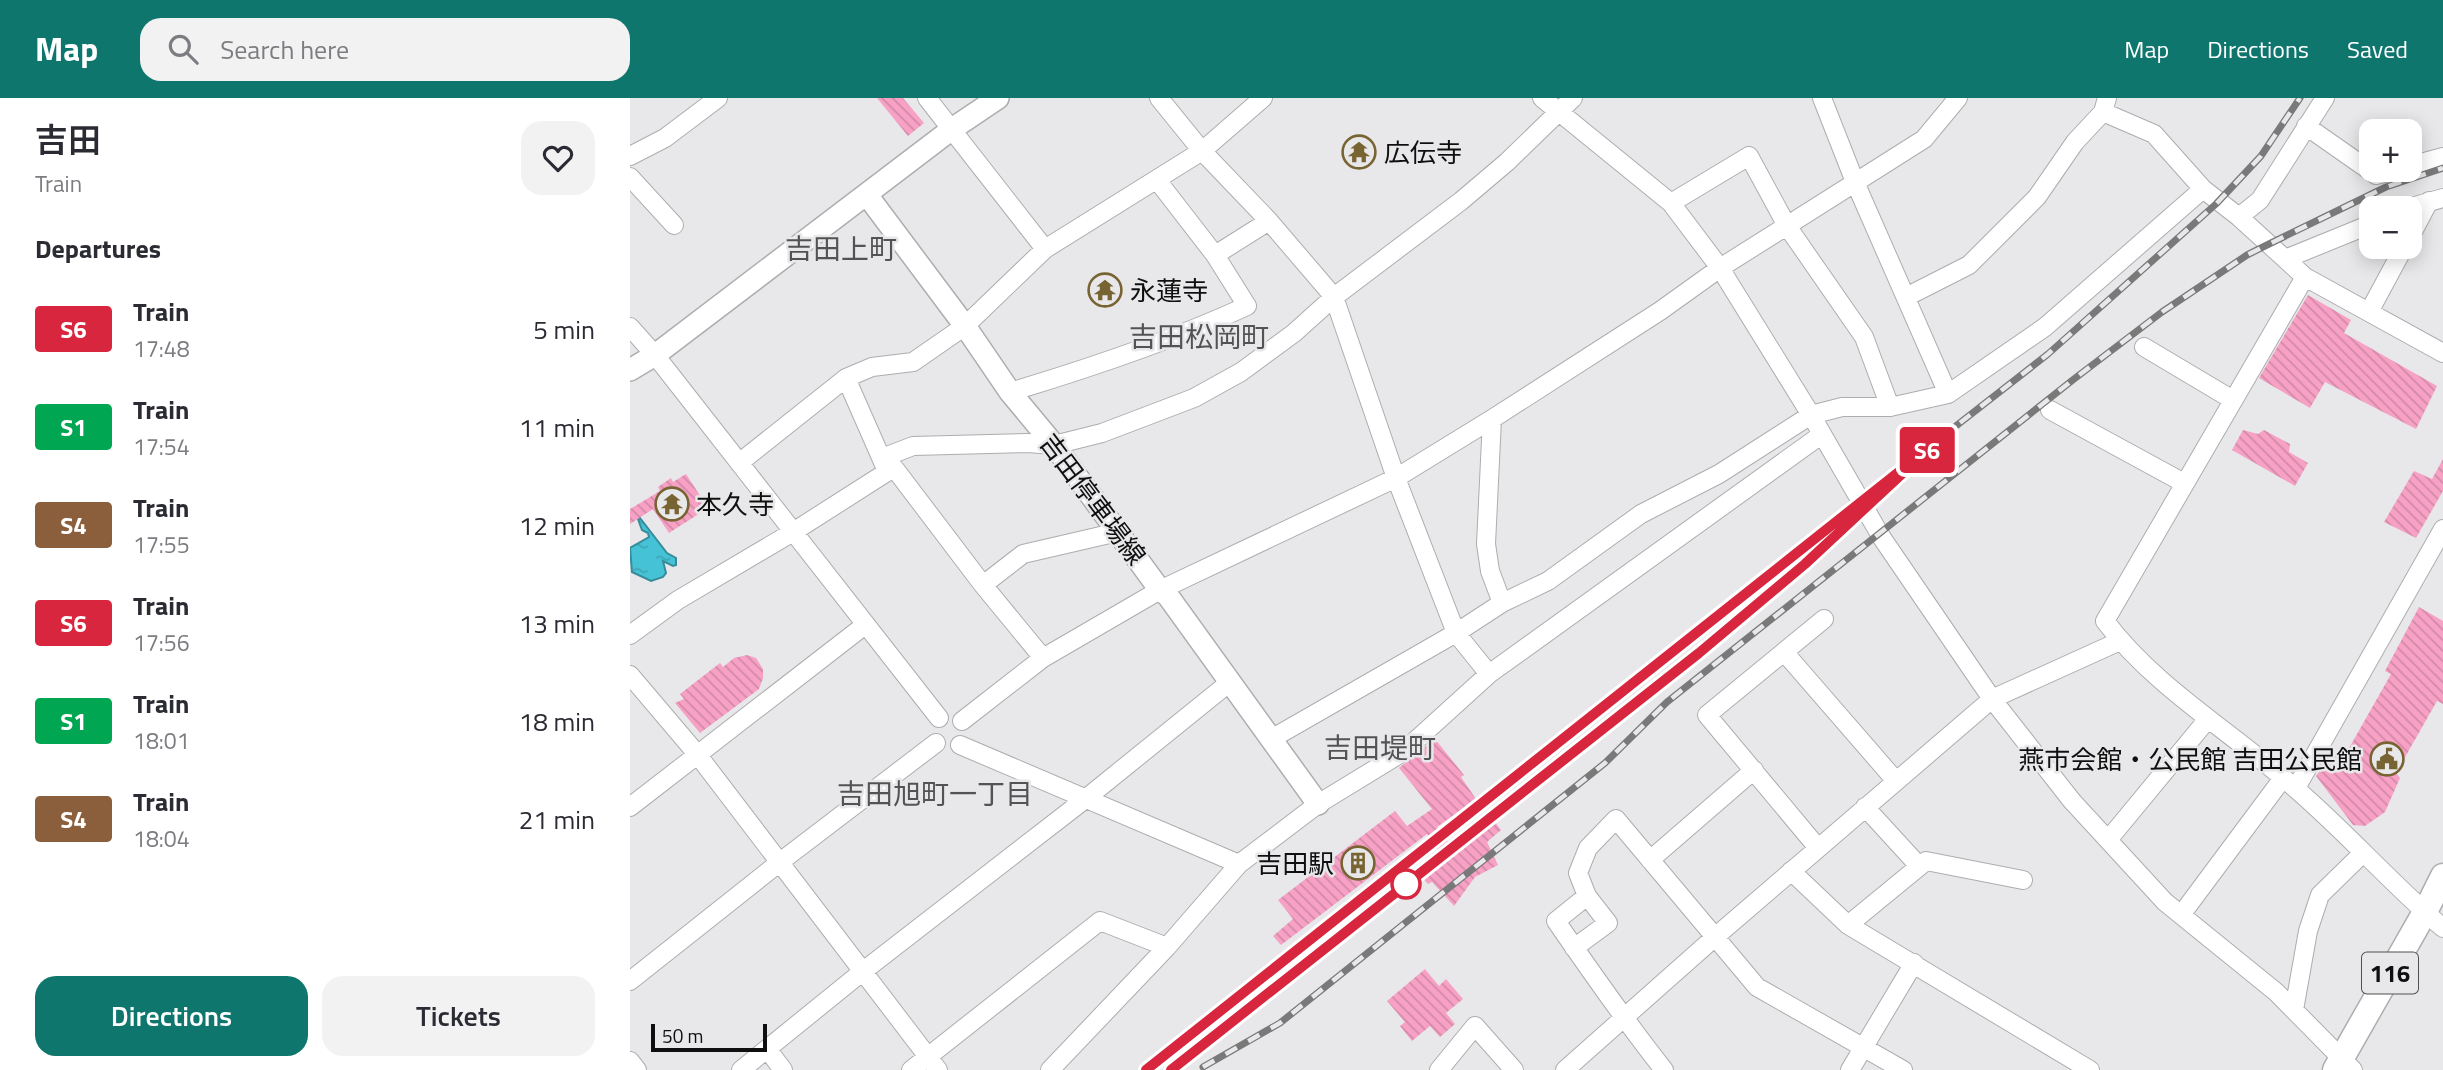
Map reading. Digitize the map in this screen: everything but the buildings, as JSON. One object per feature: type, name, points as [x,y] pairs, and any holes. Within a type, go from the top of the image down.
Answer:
[{"type":"highway","name":"116","points":[[2343,1066],[2434,920],[2443,876]]},
{"type":"main road","points":[[630,370],[655,355],[998,98]]},
{"type":"main road","name":"吉田停車場線","points":[[867,195],[965,326],[1010,392],[1054,445],[1160,590],[1168,596],[1318,804]]},
{"type":"street","points":[[630,156],[665,138],[718,98]]},
{"type":"street","points":[[927,98],[1045,249]]},
{"type":"street","points":[[1159,98],[1202,151],[1269,221],[1334,297],[1396,478],[1456,633],[1489,674]]},
{"type":"street","points":[[739,463],[846,378],[872,367],[913,362],[965,326],[1045,249],[1202,151],[1263,98]]},
{"type":"street","points":[[1542,98],[1671,203],[1720,268],[1867,508],[1882,538],[1992,699],[2072,801],[2165,902],[2276,992],[2343,1066]]},
{"type":"street","points":[[630,635],[678,600],[793,532],[913,446],[1028,443],[1054,445],[1102,433],[1194,398],[1241,372],[1294,333],[1334,297],[1461,201],[1507,162],[1573,98]]},
{"type":"street","points":[[1822,98],[1855,182],[1948,394]]},
{"type":"street","points":[[962,721],[1043,659],[1160,590],[1396,478],[1492,419],[1660,311],[1720,268],[1924,139],[1958,98]]},
{"type":"street","points":[[2239,217],[2260,200],[2325,98]]},
{"type":"street","points":[[1906,297],[1969,265],[2037,197],[2075,142],[2105,105],[2154,134],[2203,189],[2239,217],[2305,277],[2443,353]]},
{"type":"street","points":[[2306,126],[2359,164]]},
{"type":"street","points":[[1671,203],[1749,156],[1787,226],[1864,337],[1890,407]]},
{"type":"street","points":[[2422,163],[2443,157]]},
{"type":"street","points":[[630,177],[674,225]]},
{"type":"street","points":[[1010,392],[1083,370],[1247,306],[1215,255],[1157,180]]},
{"type":"street","points":[[1271,739],[1456,633],[1502,603],[1548,581],[1641,514],[1719,474],[1811,415],[1842,407],[1890,407],[1948,394],[2045,327],[2203,189]]},
{"type":"street","points":[[2422,220],[2436,200]]},
{"type":"street","points":[[1215,255],[1269,221]]},
{"type":"street","points":[[2285,259],[2359,229]]},
{"type":"street","points":[[2369,313],[2398,259]]},
{"type":"street","points":[[2305,277],[2105,621],[2120,641],[2207,720],[2289,783],[2434,920]]},
{"type":"street","points":[[630,327],[655,355],[939,718]]},
{"type":"street","points":[[2144,347],[2233,400]]},
{"type":"street","points":[[846,378],[884,465],[895,469],[1043,659]]},
{"type":"street","points":[[2050,410],[2184,483]]},
{"type":"street","points":[[1492,419],[1486,544],[1490,571],[1502,603]]},
{"type":"street","points":[[1050,1070],[1167,947],[1239,864],[1318,804],[1403,752],[1489,674],[1821,435]]},
{"type":"street","points":[[2181,915],[2289,783],[2443,529]]},
{"type":"street","points":[[983,585],[1023,554],[1118,532]]},
{"type":"street","points":[[1818,848],[1707,715],[1824,619]]},
{"type":"street","points":[[630,807],[866,625]]},
{"type":"street","points":[[1565,1070],[1992,699],[2120,641]]},
{"type":"street","points":[[1784,652],[1896,781]]},
{"type":"street","points":[[630,675],[697,754],[933,1063]]},
{"type":"street","points":[[741,1070],[1230,682]]},
{"type":"street","points":[[960,745],[966,733],[962,721],[949,715],[939,718],[932,727],[933,738],[946,749],[960,745],[1239,864]]},
{"type":"street","points":[[2108,840],[2207,720]]},
{"type":"street","points":[[630,981],[936,743]]},
{"type":"street","points":[[1650,859],[1754,770]]},
{"type":"street","points":[[1865,807],[1919,866]]},
{"type":"street","points":[[1574,948],[1608,923],[1587,896],[1578,873],[1588,848],[1616,819],[1757,987],[1903,1070]]},
{"type":"street","points":[[2294,1010],[2308,931],[2320,895],[2363,853]]},
{"type":"street","points":[[1848,925],[1926,861],[2023,880]]},
{"type":"street","points":[[1791,871],[1848,925],[1914,963],[2071,1065],[2090,1070]]},
{"type":"street","points":[[1587,896],[1556,921],[1622,1018],[1664,1070]]},
{"type":"street","points":[[911,1070],[933,1063],[1100,921],[1167,947]]},
{"type":"street","points":[[1850,1070],[1914,963]]},
{"type":"street","points":[[1440,1070],[1475,1026],[1514,1070]]},
{"type":"street","points":[[768,1050],[783,1070]]},
{"type":"street","points":[[630,1061],[637,1070]]},
{"type":"water","points":[[640,518],[667,553],[676,558],[676,565],[673,566],[663,561],[666,573],[663,577],[651,581],[632,572],[630,548],[649,537],[648,533],[642,530],[638,519]]},
{"type":"railway","points":[[1146,1070],[2048,354],[2216,204],[2261,156],[2300,98]]},
{"type":"railway","points":[[1203,1067],[1280,1023],[1605,763],[1667,702],[2162,312],[2247,255],[2386,187],[2443,168]]},
{"type":"railway","points":[[1171,1070],[1699,653],[1805,564],[1873,502]]},
{"type":"train","name":"S6","points":[[1146,1070],[1934,444],[1805,564],[1699,653],[1171,1070]]},
{"type":"place","name":"広伝寺","points":[[1359,152]]},
{"type":"place","name":"永蓮寺","points":[[1105,290]]},
{"type":"place","name":"本久寺","points":[[672,504]]},
{"type":"place","name":"燕市会館・公民館 吉田公民館","points":[[2387,759]]},
{"type":"place","name":"吉田駅","points":[[1358,863]]},
{"type":"district","name":"吉田上町","points":[[841,248]]},
{"type":"district","name":"吉田松岡町","points":[[1199,336]]},
{"type":"district","name":"吉田堤町","points":[[1380,747]]},
{"type":"district","name":"吉田旭町一丁目","points":[[935,793]]}]
